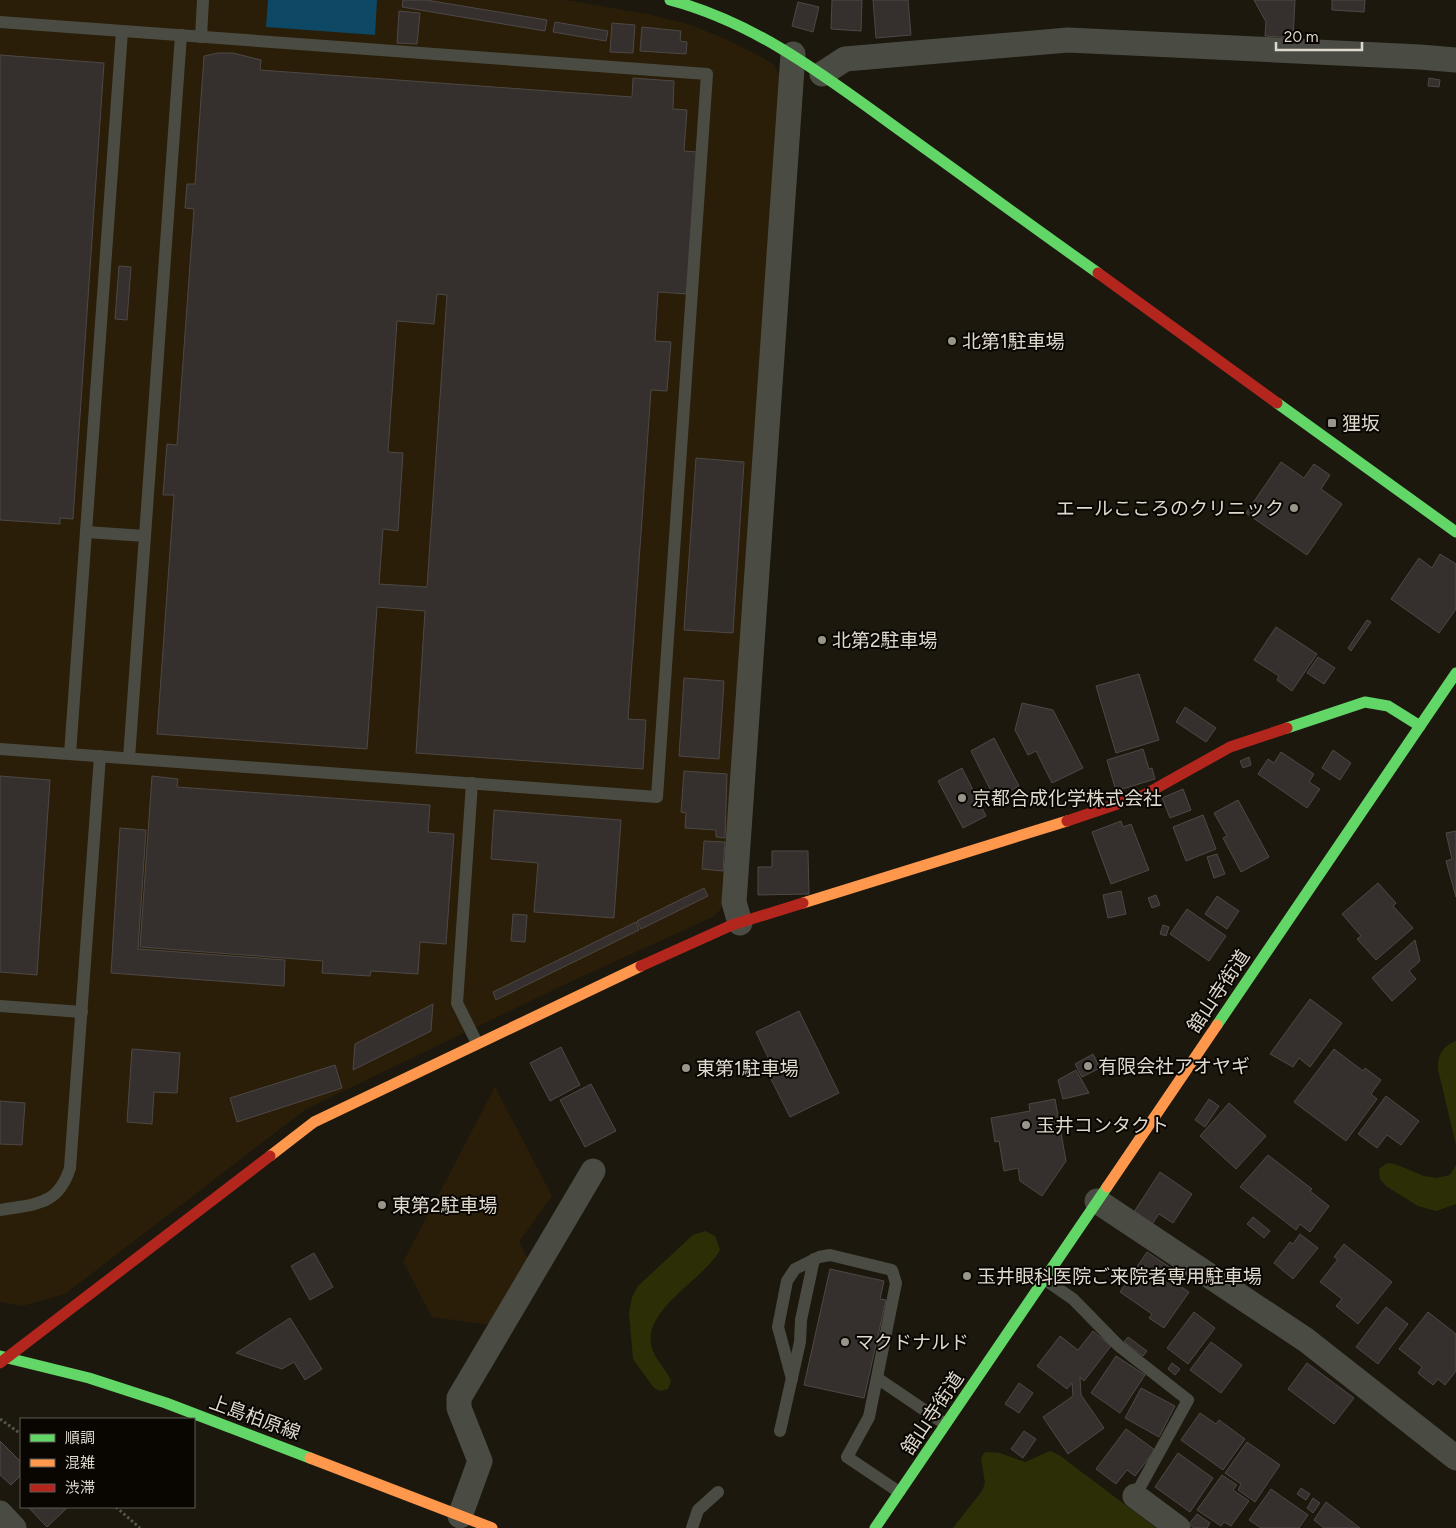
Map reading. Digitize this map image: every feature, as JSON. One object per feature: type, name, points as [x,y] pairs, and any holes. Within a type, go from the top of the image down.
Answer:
[{"type":"street","points":[[670,0],[694,6],[734,21],[792,54],[822,74],[1456,532]]},
{"type":"street","points":[[822,74],[846,58],[1068,40],[1456,60]]},
{"type":"street","points":[[740,923],[734,902],[734,893],[792,54]]},
{"type":"street","name":"舘山寺街道","points":[[875,1528],[1456,672]]},
{"type":"street","points":[[2,1359],[314,1122],[578,994],[740,923],[1124,803],[1144,795],[1230,747],[1366,702],[1377,701],[1389,704],[1420,726]]},
{"type":"street","points":[[460,1516],[480,1461],[459,1408],[459,1398],[593,1171]]},
{"type":"street","points":[[1097,1201],[1306,1340],[1456,1458]]},
{"type":"street","name":"上島柏原線","points":[[2,1359],[89,1378],[166,1403],[492,1528]]},
{"type":"street","points":[[1135,1496],[1178,1528]]},
{"type":"street","points":[[0,1513],[14,1528]]},
{"type":"lane","points":[[201,37],[203,0]]},
{"type":"lane","points":[[0,22],[707,74],[657,797],[0,749]]},
{"type":"lane","points":[[70,754],[122,31]]},
{"type":"lane","points":[[129,758],[181,35]]},
{"type":"lane","points":[[86,532],[145,536]]},
{"type":"lane","points":[[0,1210],[43,1202],[56,1194],[66,1182],[70,1168],[100,756]]},
{"type":"lane","points":[[472,783],[457,1003],[477,1043]]},
{"type":"lane","points":[[0,1006],[82,1012]]},
{"type":"lane","points":[[792,1379],[780,1338],[779,1316],[790,1274],[795,1269],[825,1255],[886,1267],[896,1276],[869,1418],[847,1457],[899,1492]]},
{"type":"lane","points":[[780,1431],[800,1342],[801,1320],[814,1259]]},
{"type":"lane","points":[[1044,1279],[1073,1299],[1119,1346],[1188,1400],[1135,1496]]},
{"type":"lane","points":[[877,1378],[945,1424]]},
{"type":"lane","points":[[692,1528],[698,1510],[718,1492]]},
{"type":"path","points":[[0,1419],[20,1433]]},
{"type":"path","points":[[117,1508],[140,1528]]},
{"type":"shaded area","points":[[0,0],[566,0],[647,14],[688,24],[726,39],[763,58],[774,65],[780,76],[723,906],[715,916],[572,981],[306,1109],[65,1294],[22,1306],[0,1302]]},
{"type":"shaded area","points":[[495,1087],[552,1196],[519,1242],[529,1261],[491,1325],[432,1317],[403,1262]]},
{"type":"green space","points":[[1456,1041],[1456,1145],[1438,1069],[1442,1052],[1447,1046]]},
{"type":"green space","points":[[1387,1163],[1395,1164],[1424,1176],[1436,1178],[1450,1175],[1456,1165],[1456,1204],[1436,1211],[1418,1206],[1386,1186],[1380,1179],[1379,1169]]},
{"type":"green space","points":[[705,1231],[715,1236],[720,1250],[712,1262],[674,1297],[654,1323],[651,1337],[653,1351],[671,1381],[668,1389],[660,1391],[654,1388],[633,1359],[629,1313],[632,1297],[638,1286],[693,1235]]},
{"type":"green space","points":[[1050,1451],[1059,1455],[1156,1528],[953,1528],[982,1491],[985,1483],[981,1458],[985,1452],[1000,1453],[1025,1462]]},
{"type":"water","points":[[268,0],[377,0],[375,35],[266,27]]},
{"type":"building","points":[[403,0],[426,0],[547,20],[545,31],[402,7]]},
{"type":"building","points":[[832,0],[862,0],[861,31],[831,29]]},
{"type":"building","points":[[873,0],[908,0],[911,35],[876,38]]},
{"type":"building","points":[[1254,0],[1295,0],[1293,38],[1265,36],[1266,22]]},
{"type":"building","points":[[1332,0],[1365,0],[1364,12],[1332,10]]},
{"type":"building","points":[[798,2],[819,7],[813,32],[792,26]]},
{"type":"building","points":[[399,11],[420,13],[417,44],[397,43]]},
{"type":"building","points":[[555,22],[608,31],[606,41],[553,32]]},
{"type":"building","points":[[612,23],[635,25],[633,53],[610,52]]},
{"type":"building","points":[[642,27],[681,31],[680,41],[687,42],[686,54],[640,51]]},
{"type":"building","points":[[218,53],[233,53],[261,60],[260,70],[632,97],[633,78],[674,81],[673,109],[687,110],[684,151],[698,152],[688,294],[658,292],[655,341],[671,342],[667,391],[651,390],[628,719],[646,720],[643,769],[416,753],[425,611],[377,607],[367,749],[157,734],[174,495],[163,495],[167,444],[177,445],[194,209],[185,208],[187,184],[195,184],[204,56]],"holes":[[[437,294],[447,295],[427,587],[379,584],[383,529],[398,531],[403,453],[388,452],[397,321],[434,324]]]},
{"type":"building","points":[[0,55],[104,63],[73,519],[60,518],[60,524],[0,520]]},
{"type":"building","points":[[1429,78],[1440,80],[1439,87],[1428,86]]},
{"type":"building","points":[[119,266],[131,267],[127,320],[115,319]]},
{"type":"building","points":[[696,458],[744,462],[733,633],[684,630]]},
{"type":"building","name":"エールこころのクリニック","points":[[1281,462],[1304,478],[1314,464],[1330,475],[1321,489],[1342,504],[1307,555],[1246,513]]},
{"type":"building","points":[[1440,554],[1456,564],[1456,609],[1439,633],[1391,599],[1419,558],[1432,568]]},
{"type":"building","points":[[1367,620],[1371,622],[1351,651],[1348,648]]},
{"type":"building","points":[[1276,627],[1317,654],[1292,691],[1277,680],[1279,676],[1254,660]]},
{"type":"building","points":[[1318,657],[1335,668],[1324,684],[1307,673]]},
{"type":"building","points":[[1139,674],[1159,740],[1116,753],[1096,686]]},
{"type":"building","points":[[684,678],[724,681],[719,759],[679,756]]},
{"type":"building","points":[[1022,703],[1053,710],[1083,768],[1052,783],[1036,751],[1028,755],[1015,730]]},
{"type":"building","points":[[1185,707],[1216,728],[1206,742],[1176,722]]},
{"type":"building","points":[[994,738],[1019,786],[995,799],[971,751]]},
{"type":"building","points":[[1143,749],[1149,769],[1152,768],[1155,779],[1116,791],[1107,760]]},
{"type":"building","points":[[1333,750],[1351,763],[1340,780],[1322,768]]},
{"type":"building","points":[[1281,752],[1314,774],[1309,782],[1320,789],[1307,808],[1258,774],[1268,759],[1274,763]]},
{"type":"building","points":[[1249,757],[1251,765],[1243,768],[1240,761]]},
{"type":"building","points":[[962,768],[986,816],[963,828],[938,781]]},
{"type":"building","points":[[684,771],[727,774],[725,838],[716,837],[716,830],[685,828],[686,813],[681,812]]},
{"type":"building","points":[[0,776],[50,780],[37,975],[0,972]]},
{"type":"building","points":[[152,776],[178,779],[177,787],[430,805],[428,832],[454,834],[446,944],[420,942],[418,974],[371,971],[370,976],[322,973],[323,961],[140,947]]},
{"type":"building","points":[[1183,789],[1191,810],[1170,818],[1162,798]]},
{"type":"building","points":[[1238,800],[1269,857],[1241,872],[1223,838],[1227,836],[1214,813]]},
{"type":"building","points":[[494,810],[621,820],[614,918],[534,912],[538,863],[491,859]]},
{"type":"building","points":[[1203,815],[1216,849],[1186,861],[1173,827]]},
{"type":"building","points":[[1121,821],[1123,827],[1131,824],[1149,870],[1111,884],[1092,832]]},
{"type":"building","points":[[120,828],[146,830],[138,949],[285,960],[284,986],[111,973]]},
{"type":"building","points":[[1456,831],[1456,897],[1446,861],[1452,859],[1446,833]]},
{"type":"building","points":[[704,841],[725,842],[723,871],[702,869]]},
{"type":"building","points":[[772,851],[808,851],[809,894],[758,895],[758,867],[772,867]]},
{"type":"building","points":[[1217,854],[1225,874],[1214,878],[1207,857]]},
{"type":"building","points":[[1378,883],[1396,903],[1393,906],[1413,928],[1376,960],[1357,939],[1361,936],[1342,914]]},
{"type":"building","points":[[704,888],[708,896],[641,929],[637,921]]},
{"type":"building","points":[[1121,891],[1126,914],[1108,918],[1103,895]]},
{"type":"building","points":[[1156,895],[1160,905],[1152,908],[1148,898]]},
{"type":"building","points":[[1217,896],[1239,911],[1227,929],[1205,914]]},
{"type":"building","points":[[1187,909],[1226,936],[1209,961],[1170,934]]},
{"type":"building","points":[[513,914],[527,915],[525,942],[511,941]]},
{"type":"building","points":[[636,922],[639,930],[496,1000],[493,992]]},
{"type":"building","points":[[1163,925],[1169,927],[1166,936],[1160,934]]},
{"type":"building","points":[[1415,940],[1420,961],[1409,971],[1416,979],[1392,1001],[1372,978]]},
{"type":"building","points":[[1310,999],[1342,1023],[1310,1067],[1299,1058],[1293,1067],[1270,1054]]},
{"type":"building","points":[[433,1004],[431,1031],[353,1070],[355,1044]]},
{"type":"building","points":[[799,1011],[839,1093],[790,1117],[768,1073],[774,1070],[756,1032]]},
{"type":"building","points":[[561,1047],[580,1085],[550,1101],[530,1063]]},
{"type":"building","points":[[132,1049],[180,1053],[177,1093],[154,1092],[152,1124],[127,1122]]},
{"type":"building","points":[[1334,1049],[1363,1071],[1365,1068],[1381,1080],[1371,1094],[1377,1099],[1346,1141],[1294,1102]]},
{"type":"building","name":"有限会社アオヤギ","points":[[1093,1054],[1100,1068],[1082,1077],[1075,1064]]},
{"type":"building","points":[[335,1065],[342,1088],[237,1122],[230,1098]]},
{"type":"building","points":[[1076,1070],[1089,1093],[1063,1099],[1058,1080]]},
{"type":"building","points":[[591,1084],[616,1131],[585,1147],[560,1100]]},
{"type":"building","points":[[1386,1096],[1419,1121],[1401,1145],[1387,1135],[1377,1148],[1358,1134]]},
{"type":"building","points":[[1055,1099],[1066,1161],[1042,1196],[1020,1181],[1018,1168],[1004,1171],[999,1141],[995,1142],[991,1118],[1030,1111],[1029,1104]]},
{"type":"building","points":[[1209,1099],[1219,1106],[1205,1127],[1195,1120]]},
{"type":"building","points":[[0,1101],[25,1103],[22,1145],[0,1144]]},
{"type":"building","points":[[1229,1103],[1266,1136],[1236,1169],[1200,1136]]},
{"type":"building","points":[[1268,1155],[1312,1189],[1310,1191],[1329,1206],[1310,1232],[1300,1224],[1296,1230],[1240,1187]]},
{"type":"building","points":[[1160,1172],[1192,1194],[1173,1223],[1159,1214],[1152,1224],[1134,1212]]},
{"type":"building","points":[[1253,1217],[1270,1231],[1264,1238],[1247,1224]]},
{"type":"building","points":[[1300,1234],[1318,1248],[1293,1279],[1274,1263],[1290,1242],[1293,1244]]},
{"type":"building","points":[[1344,1244],[1392,1282],[1358,1324],[1336,1306],[1342,1299],[1320,1282],[1338,1259],[1334,1257]]},
{"type":"building","points":[[1147,1252],[1174,1270],[1168,1278],[1189,1292],[1164,1328],[1149,1318],[1152,1314],[1120,1292]]},
{"type":"building","points":[[314,1253],[333,1287],[310,1300],[291,1266]]},
{"type":"building","name":"マクドナルド","points":[[830,1269],[884,1281],[880,1299],[886,1300],[864,1398],[804,1385]]},
{"type":"building","points":[[1386,1307],[1408,1324],[1378,1364],[1356,1347]]},
{"type":"building","points":[[1194,1312],[1215,1328],[1188,1364],[1167,1348]]},
{"type":"building","points":[[1428,1312],[1456,1334],[1456,1371],[1445,1385],[1438,1379],[1433,1385],[1418,1373],[1422,1367],[1399,1349]]},
{"type":"building","points":[[290,1318],[322,1369],[305,1380],[294,1362],[282,1369],[236,1353]]},
{"type":"building","points":[[1093,1331],[1111,1346],[1084,1381],[1080,1377],[1081,1395],[1104,1428],[1068,1454],[1043,1417],[1073,1396],[1072,1383],[1067,1389],[1037,1366],[1060,1336],[1078,1350]]},
{"type":"building","points":[[1128,1337],[1147,1351],[1143,1356],[1124,1342]]},
{"type":"building","points":[[1211,1342],[1242,1365],[1221,1393],[1190,1370]]},
{"type":"building","points":[[1116,1356],[1145,1375],[1120,1413],[1091,1393]]},
{"type":"building","points":[[1172,1363],[1180,1369],[1175,1375],[1168,1369]]},
{"type":"building","points":[[1307,1363],[1354,1398],[1334,1424],[1288,1389]]},
{"type":"building","points":[[1019,1383],[1033,1393],[1019,1413],[1005,1404]]},
{"type":"building","points":[[1141,1388],[1175,1406],[1159,1437],[1125,1418]]},
{"type":"building","points":[[1200,1413],[1216,1424],[1219,1420],[1245,1439],[1223,1470],[1181,1440]]},
{"type":"building","points":[[1126,1429],[1155,1450],[1135,1476],[1127,1470],[1116,1484],[1096,1469]]},
{"type":"building","points":[[1024,1431],[1036,1439],[1023,1458],[1011,1449]]},
{"type":"building","points":[[0,1441],[20,1461],[20,1476],[11,1485],[0,1475]]},
{"type":"building","points":[[1247,1442],[1280,1465],[1255,1502],[1238,1490],[1241,1484],[1225,1473]]},
{"type":"building","points":[[1178,1453],[1213,1478],[1190,1512],[1155,1487]]},
{"type":"building","points":[[1222,1475],[1237,1485],[1233,1490],[1249,1501],[1231,1526],[1224,1522],[1221,1526],[1197,1510]]},
{"type":"building","points":[[1301,1488],[1310,1494],[1306,1500],[1297,1494]]},
{"type":"building","points":[[1271,1489],[1308,1515],[1299,1528],[1261,1528],[1249,1520]]},
{"type":"building","points":[[1313,1498],[1320,1503],[1313,1513],[1307,1508]]},
{"type":"building","points":[[1326,1502],[1360,1528],[1324,1528],[1314,1520]]},
{"type":"building","points":[[29,1508],[67,1508],[47,1527]]},
{"type":"building","points":[[1197,1514],[1210,1523],[1207,1528],[1194,1528],[1189,1524]]},
{"type":"traffic: fast","points":[[670,0],[703,10],[734,23],[793,56],[821,74],[1098,273]]},
{"type":"traffic: fast","points":[[1277,403],[1456,532]]},
{"type":"traffic: fast","points":[[1217,1025],[1456,673]]},
{"type":"traffic: fast","points":[[1287,728],[1365,702],[1388,706],[1420,726]]},
{"type":"traffic: fast","points":[[875,1528],[1107,1187]]},
{"type":"traffic: fast","points":[[0,1356],[89,1378],[166,1403],[310,1458]]},
{"type":"traffic: slow","points":[[803,903],[1067,821]]},
{"type":"traffic: slow","points":[[270,1156],[314,1122],[641,966]]},
{"type":"traffic: slow","points":[[1107,1187],[1217,1025]]},
{"type":"traffic: slow","points":[[310,1458],[492,1528]]},
{"type":"traffic: jam","points":[[1098,273],[1277,403]]},
{"type":"traffic: jam","points":[[1067,821],[1144,795],[1230,747],[1287,728]]},
{"type":"traffic: jam","points":[[641,966],[732,925],[803,903]]},
{"type":"traffic: jam","points":[[0,1363],[270,1156]]},
{"type":"place","name":"北第1駐車場","points":[[952,341]]},
{"type":"place","name":"狸坂","points":[[1332,423]]},
{"type":"place","name":"エールこころのクリニック","points":[[1294,508]]},
{"type":"place","name":"北第2駐車場","points":[[822,640]]},
{"type":"place","name":"京都合成化学株式会社","points":[[962,798]]},
{"type":"place","name":"有限会社アオヤギ","points":[[1088,1066]]},
{"type":"place","name":"東第1駐車場","points":[[686,1068]]},
{"type":"place","name":"玉井コンタクト","points":[[1026,1125]]},
{"type":"place","name":"東第2駐車場","points":[[382,1205]]},
{"type":"place","name":"玉井眼科医院ご来院者専用駐車場","points":[[967,1276]]},
{"type":"place","name":"マクドナルド","points":[[845,1342]]}]
